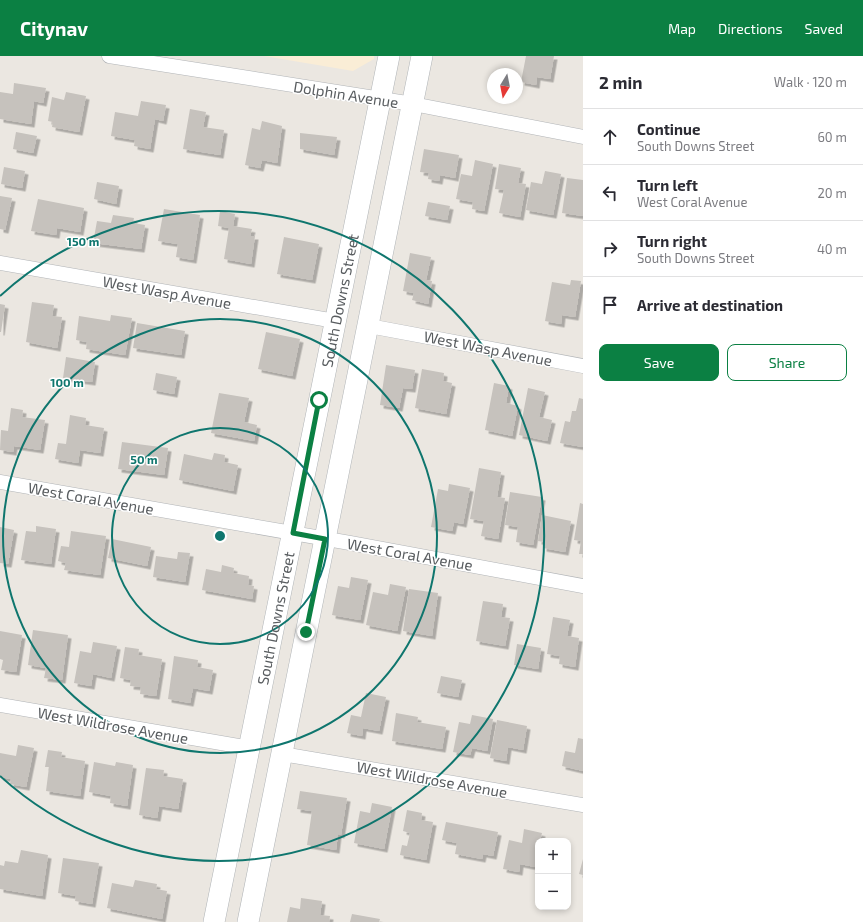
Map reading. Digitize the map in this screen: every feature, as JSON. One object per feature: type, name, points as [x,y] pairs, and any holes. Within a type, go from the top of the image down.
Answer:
[{"type":"main road","name":"South Downs Street","points":[[214,922],[389,56]]},
{"type":"main road","points":[[248,922],[369,326],[422,56]]},
{"type":"street","name":"Dolphin Avenue","points":[[109,56],[413,104],[583,137]]},
{"type":"street","name":"West Wasp Avenue","points":[[0,263],[335,321]]},
{"type":"street","name":"West Wasp Avenue","points":[[369,326],[583,366]]},
{"type":"street","name":"West Coral Avenue","points":[[0,482],[293,533],[583,586]]},
{"type":"street","name":"West Wildrose Avenue","points":[[0,705],[250,748]]},
{"type":"street","name":"West Wildrose Avenue","points":[[282,754],[583,805]]},
{"type":"shaded area","points":[[264,56],[374,56],[374,59],[353,71]]},
{"type":"building","points":[[526,56],[554,56],[550,79],[537,77],[536,85],[523,82],[523,72]]},
{"type":"building","points":[[14,83],[46,88],[43,103],[34,101],[31,124],[0,119],[0,92],[13,94]]},
{"type":"building","points":[[66,92],[86,96],[79,132],[52,127],[53,122],[48,121],[52,97],[64,100]]},
{"type":"building","points":[[141,101],[166,105],[163,121],[155,119],[150,149],[134,146],[135,140],[111,136],[115,112],[138,116]]},
{"type":"building","points":[[190,109],[206,112],[203,127],[224,130],[220,155],[183,149]]},
{"type":"building","points":[[262,121],[282,126],[277,163],[262,160],[260,168],[245,165],[252,128],[260,130]]},
{"type":"building","points":[[16,132],[37,136],[33,153],[13,149]]},
{"type":"building","points":[[300,133],[337,137],[334,155],[300,149]]},
{"type":"building","points":[[424,149],[459,155],[455,178],[440,175],[439,181],[428,179],[429,173],[420,172]]},
{"type":"building","points":[[475,160],[493,164],[484,211],[472,209],[473,202],[456,199],[461,174],[472,176]]},
{"type":"building","points":[[499,164],[521,168],[518,183],[526,184],[520,217],[499,213],[504,190],[495,189]]},
{"type":"building","points":[[4,167],[25,171],[22,188],[1,184]]},
{"type":"building","points":[[545,171],[561,174],[553,215],[526,210],[531,182],[542,184]]},
{"type":"building","points":[[567,178],[583,180],[583,216],[562,213]]},
{"type":"building","points":[[97,182],[119,186],[116,204],[94,199]]},
{"type":"building","points":[[0,196],[12,198],[5,230],[0,229]]},
{"type":"building","points":[[38,199],[84,208],[80,232],[57,228],[56,235],[31,231]]},
{"type":"building","points":[[428,202],[450,206],[447,220],[425,216]]},
{"type":"building","points":[[164,209],[200,215],[193,260],[176,257],[178,244],[158,241]]},
{"type":"building","points":[[220,211],[235,214],[233,226],[252,229],[250,236],[255,236],[251,264],[224,259],[229,228],[218,226]]},
{"type":"building","points":[[113,215],[134,218],[133,223],[145,225],[141,249],[93,243],[97,221],[111,223]]},
{"type":"building","points":[[284,237],[319,244],[312,280],[277,274]]},
{"type":"building","points":[[410,253],[431,257],[426,280],[432,281],[428,304],[412,300],[414,293],[403,291]]},
{"type":"building","points":[[571,280],[581,281],[575,317],[562,315],[561,324],[545,321],[552,282],[570,285]]},
{"type":"building","points":[[32,302],[54,305],[52,316],[62,317],[57,348],[26,342]]},
{"type":"building","points":[[0,304],[5,305],[1,332],[0,332]]},
{"type":"building","points":[[111,315],[132,318],[125,355],[86,349],[87,342],[76,340],[79,316],[110,321]]},
{"type":"building","points":[[137,323],[185,331],[181,355],[133,348]]},
{"type":"building","points":[[266,332],[300,339],[292,376],[258,369]]},
{"type":"building","points":[[66,357],[95,362],[92,382],[63,378]]},
{"type":"building","points":[[386,365],[415,370],[412,389],[403,388],[399,408],[380,405]]},
{"type":"building","points":[[422,369],[444,373],[443,381],[452,383],[446,414],[415,408]]},
{"type":"building","points":[[156,373],[177,377],[174,394],[153,390]]},
{"type":"building","points":[[494,383],[509,386],[506,403],[518,406],[512,436],[485,430]]},
{"type":"building","points":[[528,388],[545,392],[539,417],[552,420],[547,441],[519,435]]},
{"type":"building","points":[[219,393],[249,398],[244,422],[257,425],[254,441],[211,433]]},
{"type":"building","points":[[579,398],[583,399],[583,447],[560,443],[565,421],[570,422],[572,411],[576,411]]},
{"type":"building","points":[[11,408],[23,410],[22,417],[45,420],[40,450],[14,446],[13,452],[0,450],[1,430],[8,431]]},
{"type":"building","points":[[70,415],[86,418],[85,425],[104,428],[100,453],[80,450],[78,463],[55,459],[58,443],[66,444]]},
{"type":"building","points":[[122,442],[168,448],[164,475],[118,469]]},
{"type":"building","points":[[214,453],[225,455],[224,462],[238,465],[233,491],[179,480],[184,454],[212,460]]},
{"type":"building","points":[[479,468],[501,472],[497,497],[505,498],[498,539],[481,536],[484,521],[470,519]]},
{"type":"building","points":[[449,484],[470,488],[463,524],[454,522],[452,531],[431,527],[438,489],[448,491]]},
{"type":"building","points":[[510,492],[542,497],[533,545],[516,542],[518,527],[505,525]]},
{"type":"building","points":[[580,503],[583,504],[583,554],[579,554],[581,541],[574,540]]},
{"type":"building","points":[[542,515],[571,521],[565,552],[543,548],[544,542],[538,541]]},
{"type":"building","points":[[36,526],[56,529],[51,564],[21,560],[26,531],[36,532]]},
{"type":"building","points":[[0,527],[14,530],[8,564],[0,563]]},
{"type":"building","points":[[71,531],[106,536],[100,575],[64,570],[66,563],[58,561],[61,546],[69,547]]},
{"type":"building","points":[[112,539],[151,547],[147,566],[108,558]]},
{"type":"building","points":[[178,552],[190,553],[185,582],[153,577],[156,556],[177,559]]},
{"type":"building","points":[[222,565],[234,568],[233,573],[249,576],[248,585],[254,586],[252,599],[202,590],[206,569],[221,572]]},
{"type":"building","points":[[351,577],[368,580],[360,620],[332,615],[338,586],[349,588]]},
{"type":"building","points":[[390,584],[406,587],[397,631],[366,625],[373,592],[388,595]]},
{"type":"building","points":[[409,589],[438,593],[432,636],[403,631]]},
{"type":"building","points":[[483,601],[503,604],[501,617],[510,618],[505,646],[476,641]]},
{"type":"building","points":[[553,617],[570,620],[567,636],[579,638],[575,667],[559,664],[560,656],[547,654]]},
{"type":"building","points":[[33,630],[68,635],[62,680],[44,678],[46,668],[28,665]]},
{"type":"building","points":[[0,631],[22,635],[16,672],[1,670],[3,660],[0,659]]},
{"type":"building","points":[[93,642],[117,646],[111,678],[93,674],[91,686],[74,683],[80,651],[91,653]]},
{"type":"building","points":[[517,644],[541,648],[538,669],[514,665]]},
{"type":"building","points":[[125,647],[139,649],[138,655],[162,659],[156,696],[140,694],[141,687],[130,686],[131,680],[120,678]]},
{"type":"building","points":[[174,656],[198,660],[197,667],[213,670],[209,691],[193,688],[190,703],[168,699]]},
{"type":"building","points":[[441,676],[462,680],[458,697],[437,693]]},
{"type":"building","points":[[366,693],[386,697],[379,731],[363,728],[362,736],[347,733],[351,715],[361,717]]},
{"type":"building","points":[[396,713],[418,717],[417,722],[446,727],[442,749],[392,741]]},
{"type":"building","points":[[472,715],[493,719],[487,751],[472,748],[470,755],[453,752],[459,722],[470,724]]},
{"type":"building","points":[[497,720],[527,726],[523,750],[508,747],[506,761],[490,758]]},
{"type":"building","points":[[578,738],[583,739],[583,771],[562,766],[565,751],[575,753]]},
{"type":"building","points":[[18,745],[34,748],[26,787],[10,784],[11,779],[0,777],[0,753],[16,756]]},
{"type":"building","points":[[48,750],[62,752],[61,757],[85,761],[80,796],[46,791],[49,767],[45,767]]},
{"type":"building","points":[[94,762],[115,766],[116,762],[133,765],[127,806],[110,803],[111,796],[89,792]]},
{"type":"building","points":[[146,768],[164,770],[163,776],[183,779],[178,809],[159,806],[157,818],[139,815]]},
{"type":"building","points":[[300,791],[347,798],[341,835],[338,834],[336,850],[307,845],[312,811],[297,809]]},
{"type":"building","points":[[372,803],[392,807],[384,849],[354,843],[360,811],[370,813]]},
{"type":"building","points":[[407,810],[422,813],[421,820],[433,822],[426,860],[400,855],[402,845],[407,846],[410,833],[403,831]]},
{"type":"building","points":[[446,822],[498,832],[493,856],[483,854],[482,859],[455,854],[457,843],[442,840]]},
{"type":"building","points":[[524,829],[542,833],[541,838],[535,838],[535,867],[520,864],[519,872],[503,869],[509,840],[522,843]]},
{"type":"building","points":[[21,850],[48,855],[42,896],[0,889],[0,865],[4,866],[5,861],[18,863]]},
{"type":"building","points":[[63,858],[99,863],[92,904],[75,901],[76,896],[58,893]]},
{"type":"building","points":[[583,859],[583,875],[579,874]]},
{"type":"building","points":[[135,880],[157,884],[156,889],[167,891],[162,919],[107,908],[112,883],[133,887]]},
{"type":"building","points":[[301,898],[322,901],[320,915],[330,916],[329,922],[287,922],[290,907],[300,909]]},
{"type":"building","points":[[352,914],[380,919],[379,922],[350,922]]},
{"type":"route","points":[[306,632],[325,539],[293,533],[319,400]]}]
